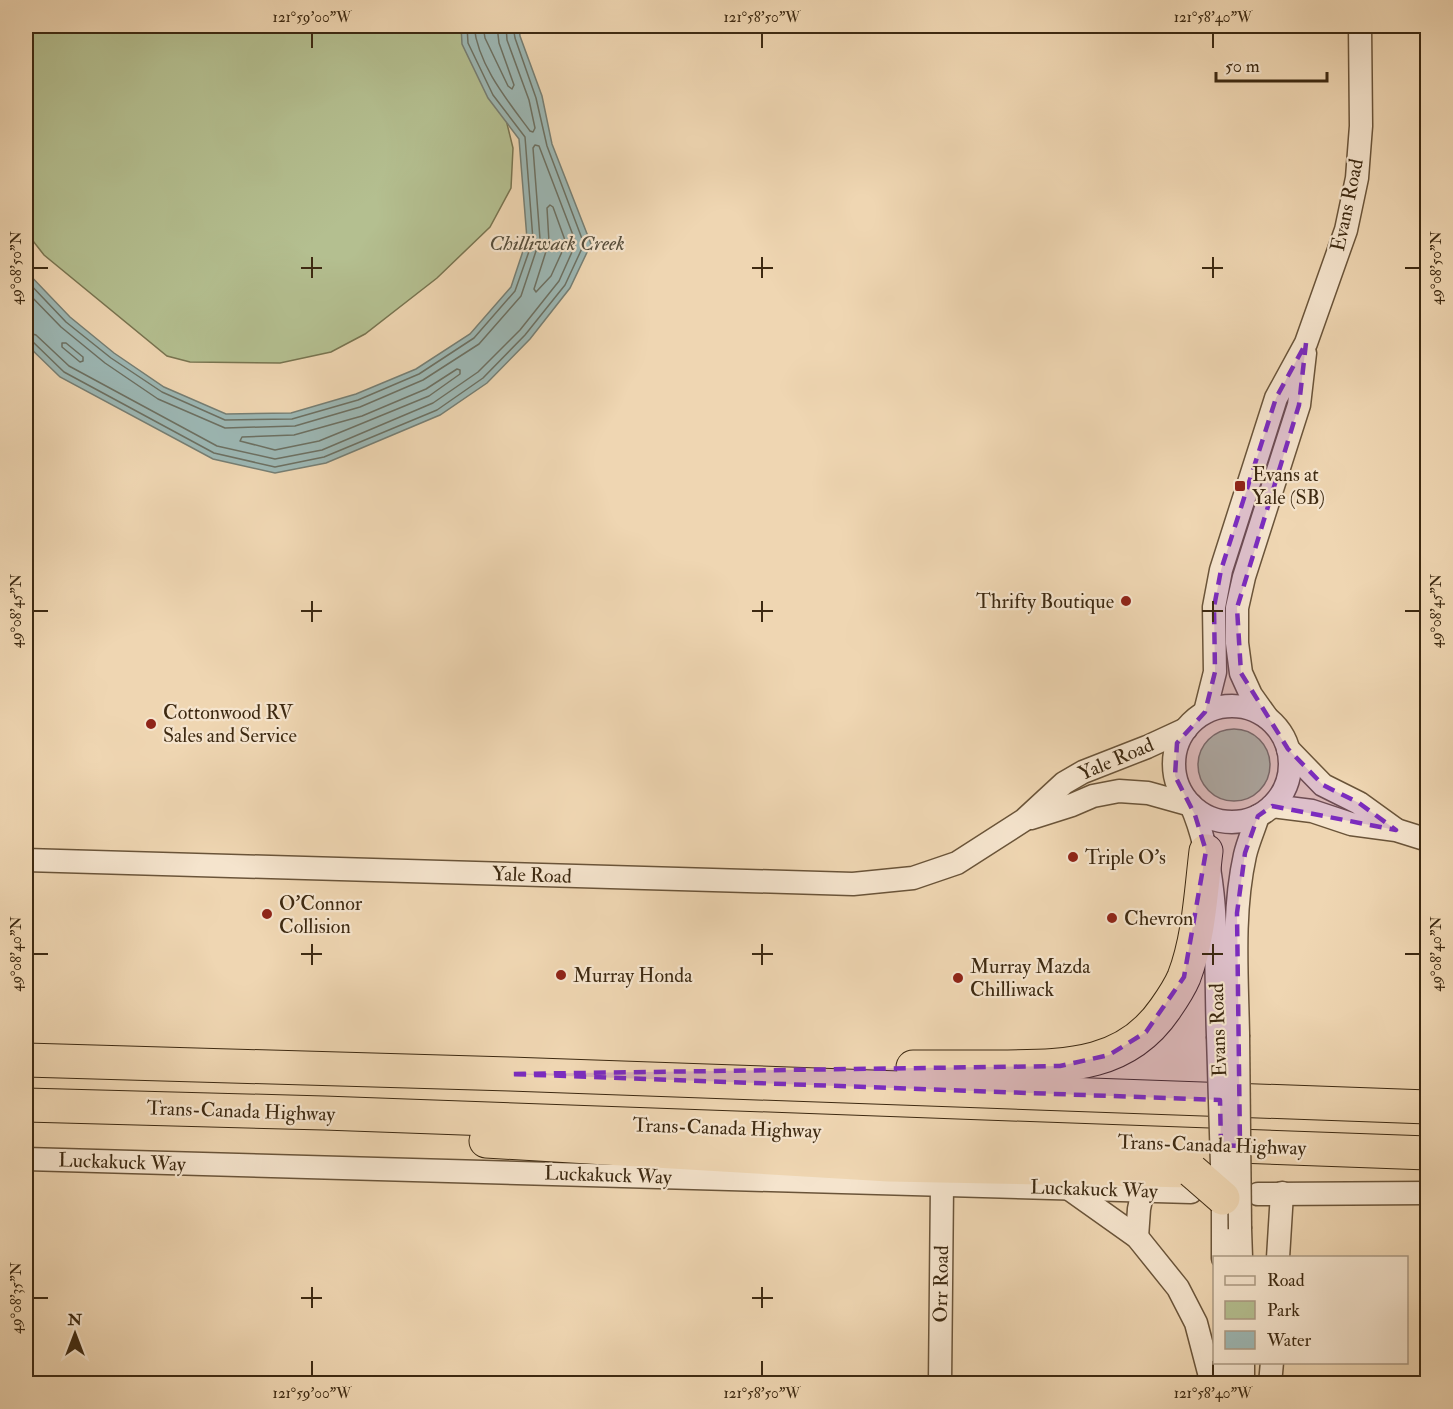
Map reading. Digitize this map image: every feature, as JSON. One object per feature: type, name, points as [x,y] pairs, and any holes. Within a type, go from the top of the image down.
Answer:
[{"type":"highway","points":[[510,1074],[1024,1067],[1060,1066],[1088,1062],[1126,1047],[1146,1032],[1173,997],[1184,977],[1191,949],[1206,851]]},
{"type":"highway","points":[[26,1060],[510,1074],[1428,1107]]},
{"type":"highway","name":"Trans-Canada Highway","points":[[26,1105],[324,1113],[1428,1153]]},
{"type":"highway","points":[[324,1113],[374,1134],[889,1166],[1219,1193]]},
{"type":"street","name":"Evans Road","points":[[1205,712],[1215,672],[1214,607],[1221,570],[1275,398],[1306,343],[1346,230],[1357,178],[1361,126],[1360,26]]},
{"type":"street","name":"Evans Road","points":[[1266,716],[1251,695],[1241,673],[1237,643],[1237,608],[1244,577],[1299,405],[1306,343]]},
{"type":"street","points":[[1236,706],[1251,709],[1266,716],[1280,730],[1288,749],[1290,764],[1288,780],[1282,794],[1265,811],[1242,821],[1226,822],[1210,817],[1191,805],[1181,791],[1174,768],[1177,743],[1186,729],[1205,712],[1220,707],[1236,706]]},
{"type":"street","name":"Yale Road","points":[[26,860],[853,884],[913,878],[957,862],[1024,820],[1064,783],[1083,772],[1186,729]]},
{"type":"street","points":[[1288,749],[1323,785],[1359,803],[1396,830]]},
{"type":"street","name":"Yale Road","points":[[1024,820],[1093,796],[1119,791],[1148,793],[1191,805]]},
{"type":"street","name":"Evans Road","points":[[1191,805],[1206,851],[1213,894],[1228,1036]]},
{"type":"street","name":"Evans Road","points":[[1224,1256],[1219,1193],[1240,880],[1245,853],[1265,811]]},
{"type":"street","points":[[1265,811],[1312,811],[1351,824],[1396,830],[1428,840]]},
{"type":"street","name":"Luckakuck Way","points":[[26,1159],[1219,1193]]},
{"type":"street","name":"Orr Road","points":[[940,1383],[942,1185]]},
{"type":"street","points":[[1068,1188],[1137,1237],[1178,1288],[1196,1323],[1212,1383]]},
{"type":"street","points":[[1137,1237],[1143,1190]]},
{"type":"street","name":"Evans Road","points":[[1219,1193],[1241,1256]]},
{"type":"street","points":[[1278,1256],[1282,1193]]},
{"type":"street","points":[[1258,1194],[1428,1193]]},
{"type":"street","points":[[1224,1364],[1224,1383]]},
{"type":"street","points":[[1243,1364],[1243,1383]]},
{"type":"street","points":[[1270,1383],[1272,1364]]},
{"type":"highlighted area","points":[[1306,343],[1299,405],[1237,608],[1241,673],[1288,749],[1323,785],[1359,803],[1396,830],[1272,806],[1258,816],[1245,853],[1237,913],[1240,1146],[1221,1145],[1220,1100],[510,1074],[1060,1066],[1109,1055],[1146,1032],[1184,977],[1206,851],[1195,815],[1175,776],[1177,743],[1205,712],[1215,672],[1214,607],[1221,570],[1276,398]]},
{"type":"green space","points":[[26,26],[483,26],[513,148],[511,188],[490,227],[437,278],[365,334],[331,352],[280,363],[190,362],[167,356],[44,255],[26,232]]},
{"type":"green space","points":[[1241,729],[1260,739],[1268,751],[1270,765],[1268,779],[1260,791],[1248,799],[1227,801],[1208,791],[1200,779],[1198,758],[1208,739],[1220,731]]},
{"type":"water","name":"Chilliwack Creek","points":[[461,26],[519,26],[520,36],[542,96],[552,144],[591,244],[570,288],[530,339],[487,383],[440,415],[326,463],[275,473],[213,459],[60,377],[26,344],[26,271],[70,317],[114,353],[164,387],[226,414],[291,413],[356,394],[416,369],[470,334],[511,287],[527,239],[519,139],[488,98],[462,44]]},
{"type":"place","name":"Evans at Yale (SB)","points":[[1240,486]]},
{"type":"place","name":"Thrifty Boutique","points":[[1126,601]]},
{"type":"place","name":"Cottonwood RV Sales and Service","points":[[151,724]]},
{"type":"place","name":"Triple O's","points":[[1073,857]]},
{"type":"place","name":"O'Connor Collision","points":[[267,914]]},
{"type":"place","name":"Chevron","points":[[1112,918]]},
{"type":"place","name":"Murray Honda","points":[[561,975]]},
{"type":"place","name":"Murray Mazda Chilliwack","points":[[958,978]]}]
